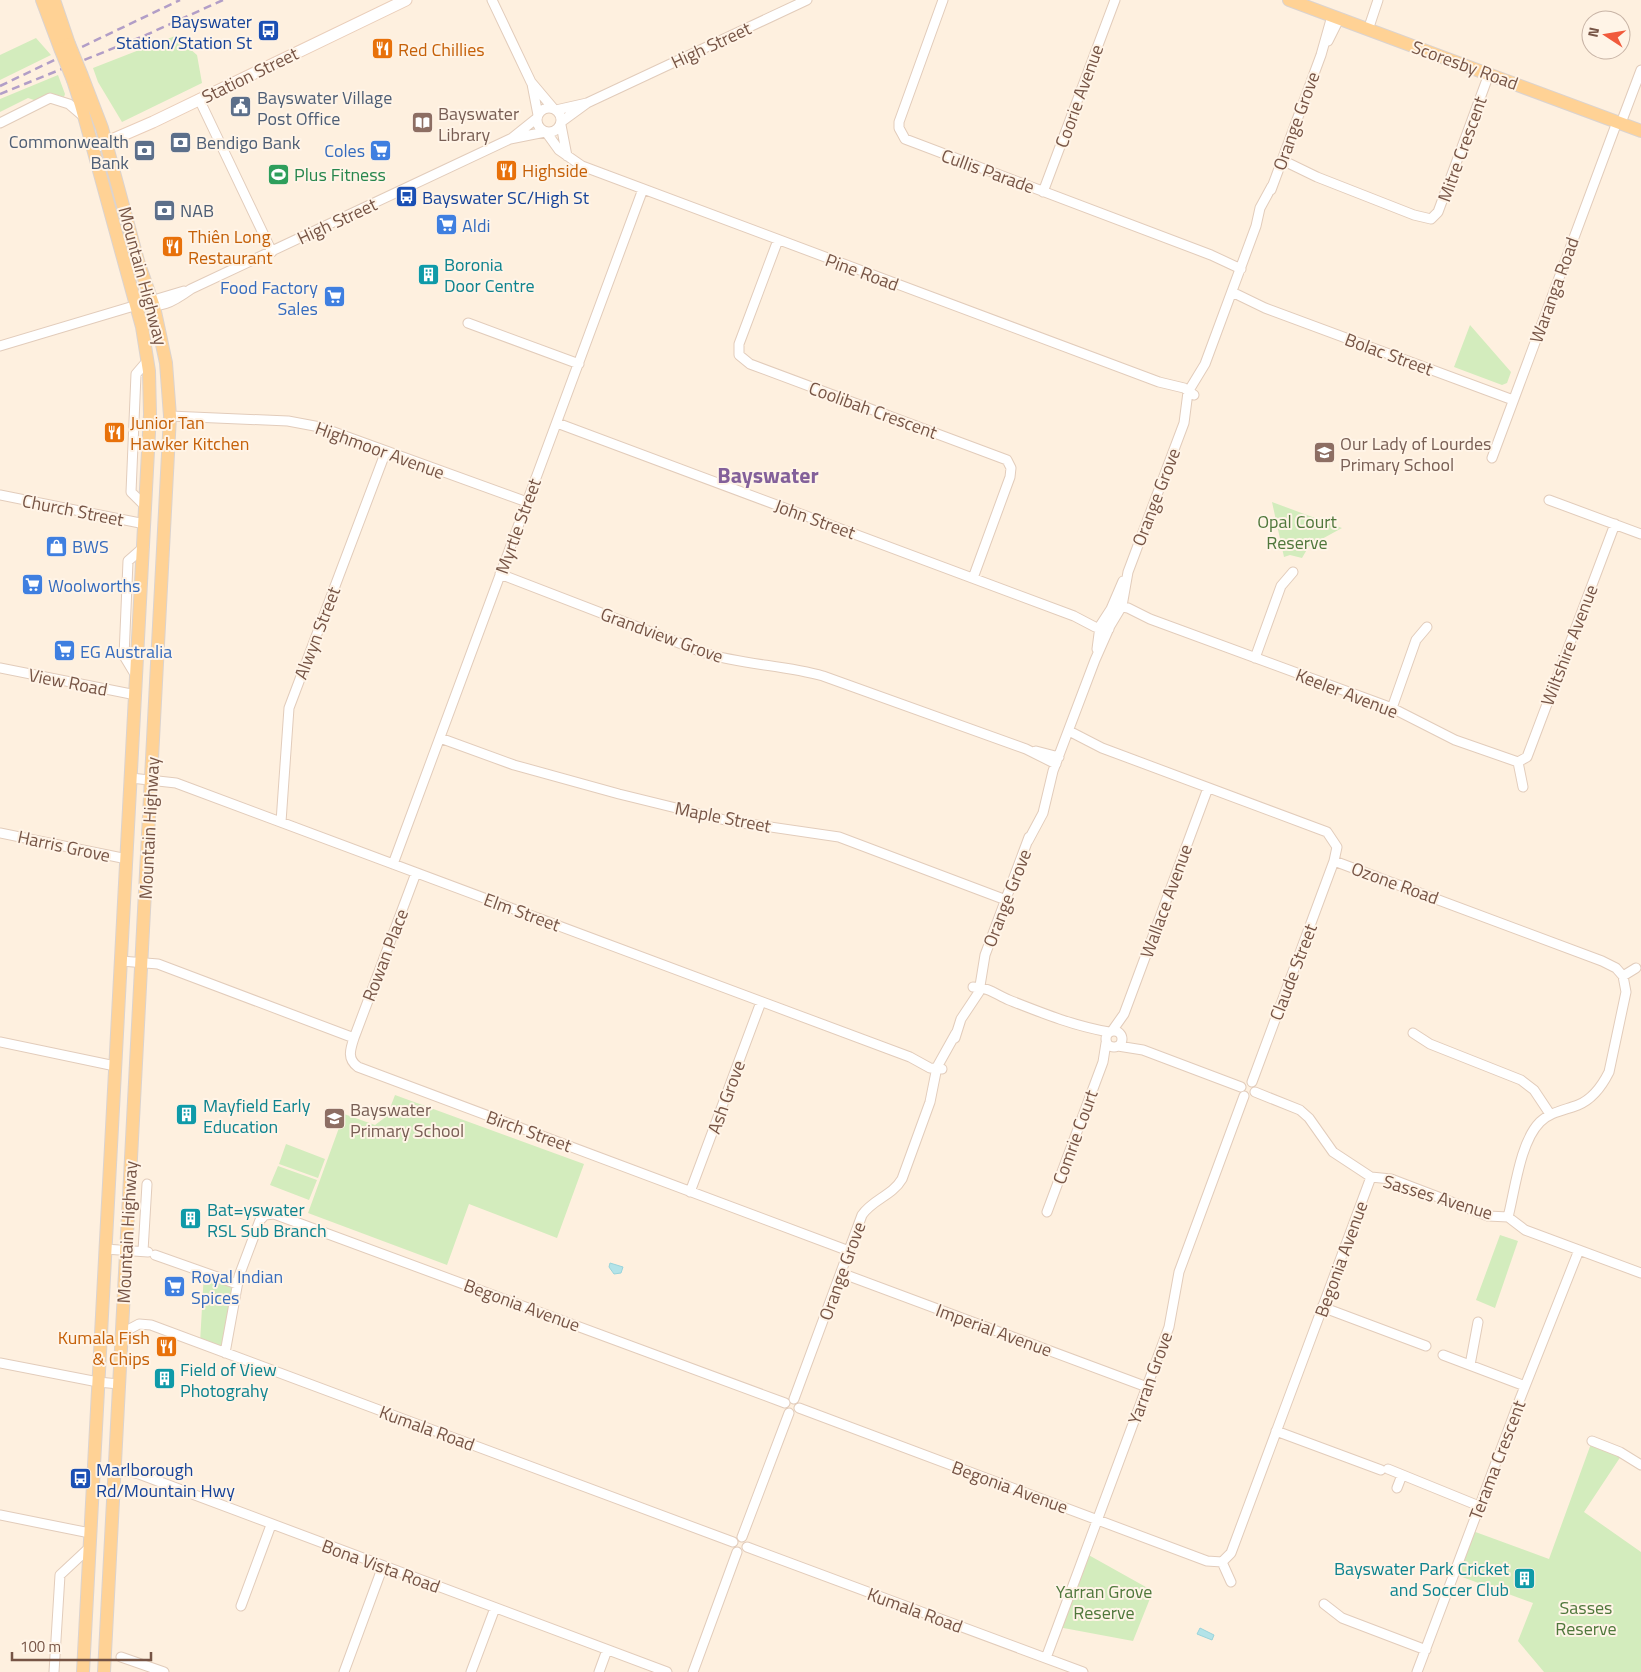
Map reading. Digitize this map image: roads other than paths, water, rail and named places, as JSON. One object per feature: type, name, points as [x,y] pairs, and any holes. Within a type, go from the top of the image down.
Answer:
[{"type":"main road","name":"Mountain Highway","points":[[42,0],[65,46],[106,143],[153,304],[166,363],[170,416],[104,1672]]},
{"type":"main road","name":"Mountain Highway","points":[[54,0],[65,46]]},
{"type":"main road","name":"Station Street","points":[[93,148],[406,0]]},
{"type":"main road","name":"Scoresby Road","points":[[1289,0],[1641,131]]},
{"type":"main road","name":"Mountain Highway","points":[[77,78],[85,118],[137,306],[148,360],[150,414],[83,1672]]},
{"type":"street","points":[[492,0],[531,82],[540,128],[546,132],[555,131],[561,123]]},
{"type":"street","name":"High Street","points":[[561,123],[587,103],[807,0]]},
{"type":"street","name":"Cullis Parade","points":[[943,0],[899,122],[901,134],[905,139],[914,144],[1242,266]]},
{"type":"street","name":"Coorie Avenue","points":[[1044,192],[1115,0]]},
{"type":"street","points":[[1368,30],[1378,0]]},
{"type":"street","name":"Orange Grove","points":[[794,1399],[849,1250],[866,1210],[874,1202],[890,1193],[902,1180],[930,1102],[939,1088],[939,1068],[952,1054],[964,1003],[978,989],[976,970],[985,954],[1028,841],[1042,793],[1056,764],[1095,660],[1104,626],[1118,607],[1128,572],[1184,423],[1191,411],[1190,394],[1203,379],[1206,364],[1246,254],[1262,226],[1280,163],[1335,17]]},
{"type":"street","name":"Waranga Road","points":[[1492,458],[1619,122],[1641,70]]},
{"type":"street","name":"Mitre Crescent","points":[[1280,163],[1414,215],[1431,219],[1438,212],[1489,74]]},
{"type":"street","points":[[531,82],[554,109],[561,123],[568,156]]},
{"type":"street","points":[[0,123],[50,98],[69,104],[85,118]]},
{"type":"street","points":[[199,99],[272,252]]},
{"type":"street","name":"High Street","points":[[554,109],[587,103]]},
{"type":"street","points":[[538,116],[544,109],[554,109]]},
{"type":"street","name":"High Street","points":[[0,346],[137,306],[153,304],[191,289],[510,139],[538,116]]},
{"type":"street","name":"High Street","points":[[510,139],[546,132]]},
{"type":"street","name":"Pine Road","points":[[546,132],[559,150],[582,166],[1190,394]]},
{"type":"street","name":"Myrtle Street","points":[[393,864],[643,189]]},
{"type":"street","name":"Coolibah Crescent","points":[[778,240],[739,344],[739,355],[750,364],[1007,460],[1011,468],[1010,477],[973,578]]},
{"type":"street","name":"Bolac Street","points":[[1231,296],[1513,400]]},
{"type":"street","points":[[468,323],[579,364]]},
{"type":"street","name":"Highmoor Avenue","points":[[170,416],[306,423],[527,502]]},
{"type":"street","name":"John Street","points":[[557,423],[1104,626]]},
{"type":"street","name":"Alwyn Street","points":[[281,822],[289,708],[386,451]]},
{"type":"street","name":"Church Street","points":[[0,495],[145,524]]},
{"type":"street","points":[[1549,500],[1641,534]]},
{"type":"street","name":"Wiltshire Avenue","points":[[1518,762],[1527,757],[1614,524]]},
{"type":"street","points":[[1255,658],[1281,586],[1293,572]]},
{"type":"street","name":"Grandview Grove","points":[[500,574],[705,653],[729,660],[797,669],[823,676],[1026,749],[1056,764]]},
{"type":"street","name":"Keeler Avenue","points":[[1118,607],[1392,708],[1455,740],[1518,762]]},
{"type":"street","points":[[1392,708],[1416,640],[1427,627]]},
{"type":"street","name":"View Road","points":[[0,668],[136,694]]},
{"type":"street","name":"Ozone Road","points":[[1067,735],[1327,832],[1337,847],[1334,861],[1602,960],[1616,968],[1623,976]]},
{"type":"street","name":"Maple Street","points":[[440,738],[514,765],[619,794],[729,821],[839,837],[1006,900]]},
{"type":"street","points":[[1518,762],[1523,787]]},
{"type":"street","name":"Elm Street","points":[[131,778],[176,783],[939,1068]]},
{"type":"street","name":"Wallace Avenue","points":[[1124,1014],[1106,1036],[1111,1045],[1122,1042],[1124,1014],[1208,788]]},
{"type":"street","name":"Harris Grove","points":[[0,833],[127,858]]},
{"type":"street","name":"Claude Street","points":[[1252,1082],[1334,861]]},
{"type":"street","name":"Rowan Place","points":[[354,1038],[416,872]]},
{"type":"street","points":[[121,961],[158,964],[354,1038]]},
{"type":"street","points":[[1508,1217],[1528,1142],[1540,1122],[1550,1114],[1580,1105],[1595,1094],[1603,1084],[1609,1072],[1625,1001],[1626,987],[1623,976],[1636,968]]},
{"type":"street","points":[[978,989],[1082,1027],[1111,1045],[1143,1050]]},
{"type":"street","name":"Ash Grove","points":[[690,1192],[761,1002]]},
{"type":"street","points":[[1082,1027],[1111,1031],[1143,1050],[1241,1087]]},
{"type":"street","points":[[1413,1033],[1430,1044],[1521,1080],[1534,1090],[1550,1114]]},
{"type":"street","name":"Birch Street","points":[[354,1038],[350,1055],[351,1061],[358,1067],[849,1250]]},
{"type":"street","points":[[0,1042],[115,1066]]},
{"type":"street","name":"Comrie Court","points":[[1047,1212],[1111,1045]]},
{"type":"street","points":[[1244,1082],[1252,1082],[1256,1087],[1256,1092],[1251,1097],[1244,1096],[1241,1087],[1244,1082]]},
{"type":"street","name":"Sasses Avenue","points":[[1256,1092],[1300,1110],[1309,1118],[1333,1152],[1371,1176],[1390,1179],[1488,1216],[1508,1217],[1525,1230],[1641,1273]]},
{"type":"street","name":"Yarran Grove","points":[[1046,1658],[1170,1322],[1180,1267],[1244,1096]]},
{"type":"street","name":"Begonia Avenue","points":[[799,1408],[1210,1562],[1222,1562],[1231,1553],[1371,1176]]},
{"type":"street","name":"Mountain Highway","points":[[147,1184],[150,1253]]},
{"type":"street","name":"Begonia Avenue","points":[[237,1284],[260,1220],[268,1214],[278,1214],[785,1403]]},
{"type":"street","points":[[106,1249],[150,1253],[237,1284],[226,1353]]},
{"type":"street","name":"Terama Crescent","points":[[1418,1672],[1525,1386],[1580,1250]]},
{"type":"street","name":"Imperial Avenue","points":[[841,1273],[1147,1387]]},
{"type":"street","points":[[1322,1307],[1426,1346]]},
{"type":"street","points":[[1470,1365],[1478,1322]]},
{"type":"street","name":"Kumala Road","points":[[122,1333],[139,1324],[151,1325],[733,1542]]},
{"type":"street","points":[[1443,1355],[1525,1386]]},
{"type":"street","points":[[0,1363],[98,1382],[119,1384]]},
{"type":"street","points":[[788,1399],[794,1399],[799,1404],[799,1408],[794,1413],[789,1413],[784,1408],[785,1403],[788,1399]]},
{"type":"street","points":[[742,1537],[789,1413]]},
{"type":"street","points":[[1276,1432],[1384,1470],[1402,1474],[1479,1506]]},
{"type":"street","points":[[1592,1441],[1620,1452],[1641,1465]]},
{"type":"street","name":"Bona Vista Road","points":[[93,1471],[138,1474],[667,1672]]},
{"type":"street","points":[[1397,1488],[1402,1474]]},
{"type":"street","points":[[0,1515],[90,1533]]},
{"type":"street","points":[[241,1606],[271,1525]]},
{"type":"street","points":[[737,1552],[733,1542],[738,1537],[742,1537]]},
{"type":"street","points":[[737,1552],[742,1552],[747,1547],[747,1542],[742,1537]]},
{"type":"street","points":[[54,1672],[60,1575],[90,1547]]},
{"type":"street","name":"Kumala Road","points":[[747,1547],[1083,1672]]},
{"type":"street","points":[[693,1672],[737,1552]]},
{"type":"street","points":[[1222,1562],[1231,1582]]},
{"type":"street","points":[[344,1672],[383,1566]]},
{"type":"street","points":[[1324,1604],[1342,1618],[1426,1650]]},
{"type":"street","points":[[471,1672],[495,1608]]},
{"type":"street","points":[[599,1672],[607,1650]]},
{"type":"street","points":[[121,1657],[164,1672]]},
{"type":"water","points":[[610,1263],[623,1267],[621,1273],[614,1274],[609,1267]]},
{"type":"water","points":[[1200,1628],[1214,1635],[1212,1640],[1197,1634]]},
{"type":"railway","points":[[0,86],[180,0]]},
{"type":"railway","points":[[0,94],[146,35],[223,0]]},
{"type":"place","name":"Bayswater Station/Station St","points":[[268,31]]},
{"type":"place","name":"Red Chillies","points":[[382,49]]},
{"type":"place","name":"Bayswater Village Post Office","points":[[241,107]]},
{"type":"place","name":"Bayswater Library","points":[[422,123]]},
{"type":"place","name":"Bendigo Bank","points":[[180,142]]},
{"type":"place","name":"Coles","points":[[381,150]]},
{"type":"place","name":"Commonwealth Bank","points":[[145,151]]},
{"type":"place","name":"Highside","points":[[506,170]]},
{"type":"place","name":"Plus Fitness","points":[[278,174]]},
{"type":"place","name":"Bayswater SC/High St","points":[[406,197]]},
{"type":"place","name":"NAB","points":[[164,210]]},
{"type":"place","name":"Aldi","points":[[446,225]]},
{"type":"place","name":"Thiên Long Restaurant","points":[[172,246]]},
{"type":"place","name":"Boronia Door Centre","points":[[428,274]]},
{"type":"place","name":"Food Factory Sales","points":[[334,297]]},
{"type":"place","name":"Junior Tan Hawker Kitchen","points":[[114,432]]},
{"type":"place","name":"Our Lady of Lourdes Primary School","points":[[1324,453]]},
{"type":"place","name":"BWS","points":[[56,546]]},
{"type":"place","name":"Woolworths","points":[[32,585]]},
{"type":"place","name":"EG Australia","points":[[64,651]]},
{"type":"place","name":"Mayfield Early Education","points":[[187,1115]]},
{"type":"place","name":"Bayswater Primary School","points":[[334,1119]]},
{"type":"place","name":"Bat=yswater RSL Sub Branch","points":[[191,1219]]},
{"type":"place","name":"Royal Indian Spices","points":[[175,1286]]},
{"type":"place","name":"Kumala Fish & Chips","points":[[166,1347]]},
{"type":"place","name":"Field of View Photograhy","points":[[164,1379]]},
{"type":"place","name":"Marlborough Rd/Mountain Hwy","points":[[80,1479]]},
{"type":"place","name":"Bayswater Park Cricket and Soccer Club","points":[[1525,1578]]},
{"type":"district","name":"Bayswater","points":[[768,475]]},
{"type":"park label","name":"Opal Court Reserve","points":[[1297,531]]},
{"type":"park label","name":"Yarran Grove Reserve","points":[[1104,1601]]},
{"type":"park label","name":"Sasses Reserve","points":[[1586,1617]]}]
